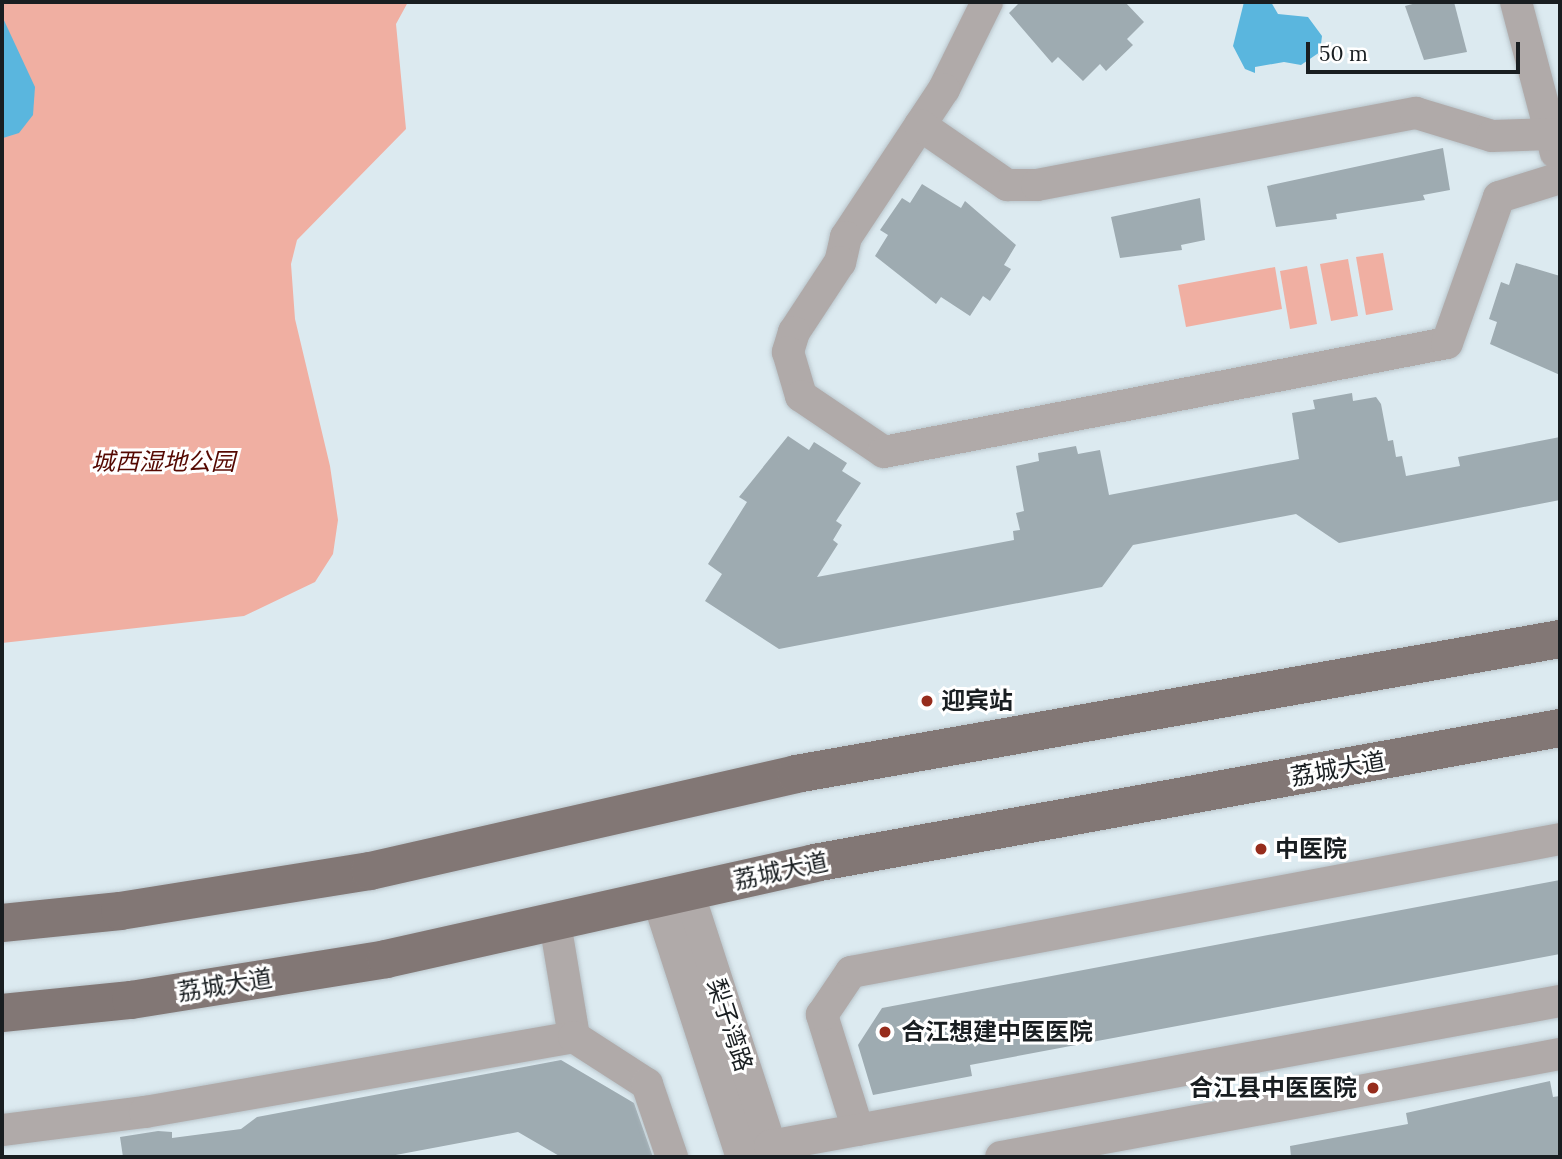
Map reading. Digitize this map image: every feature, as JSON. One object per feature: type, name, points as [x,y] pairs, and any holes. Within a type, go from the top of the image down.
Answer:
[{"type":"main road","points":[[2,923],[120,911],[370,871],[796,774],[1560,639]]},
{"type":"main road","name":"荔城大道","points":[[2,1013],[131,1000],[373,961],[555,923],[814,863],[1560,728]]},
{"type":"street","points":[[987,2],[973,38],[920,125],[846,237],[840,262],[794,332],[788,352],[802,396],[884,452],[1447,343],[1499,197],[1560,178]]},
{"type":"street","points":[[1516,2],[1560,171]]},
{"type":"street","points":[[920,125],[1007,185],[1037,185],[1416,113],[1492,136],[1551,134]]},
{"type":"street","points":[[858,1130],[822,1015],[851,972],[1560,839]]},
{"type":"street","name":"梨子湾路","points":[[673,896],[762,1154]]},
{"type":"street","points":[[555,923],[574,1037]]},
{"type":"street","points":[[762,1154],[858,1130],[1560,1001]]},
{"type":"street","points":[[2,1130],[158,1110],[574,1037],[648,1084],[673,1157]]},
{"type":"street","points":[[1009,1156],[1560,1054]]},
{"type":"green space","name":"城西湿地公园","points":[[2,2],[408,2],[396,24],[406,129],[297,240],[291,264],[295,319],[330,466],[338,520],[333,554],[315,582],[244,616],[2,643]]},
{"type":"green space","points":[[1383,253],[1393,310],[1366,315],[1356,257]]},
{"type":"green space","points":[[1348,259],[1358,316],[1331,321],[1320,264]]},
{"type":"green space","points":[[1307,266],[1317,324],[1290,329],[1280,271]]},
{"type":"green space","points":[[1275,267],[1282,309],[1186,327],[1178,285]]},
{"type":"water","points":[[1244,2],[1271,2],[1278,14],[1308,17],[1322,36],[1320,52],[1301,65],[1284,62],[1255,67],[1255,73],[1245,69],[1233,46]]},
{"type":"water","points":[[2,16],[35,87],[33,115],[19,133],[3,138]]},
{"type":"building","points":[[1020,2],[1125,2],[1144,22],[1127,39],[1133,45],[1106,71],[1100,64],[1083,81],[1058,57],[1052,63],[1009,13]]},
{"type":"building","points":[[1420,2],[1454,2],[1467,52],[1424,60],[1405,6]]},
{"type":"building","points":[[1443,148],[1450,190],[1423,195],[1425,200],[1336,214],[1337,219],[1276,227],[1267,186]]},
{"type":"building","points":[[922,184],[961,208],[965,201],[1016,245],[1004,265],[1011,269],[990,301],[983,296],[970,316],[941,297],[936,304],[875,256],[888,235],[880,230],[902,198],[910,203]]},
{"type":"building","points":[[1200,198],[1205,240],[1181,245],[1182,250],[1120,258],[1111,217]]},
{"type":"building","points":[[1516,263],[1560,276],[1560,375],[1490,344],[1497,322],[1489,319],[1501,282],[1509,285]]},
{"type":"building","points":[[1352,393],[1353,401],[1376,397],[1381,404],[1388,441],[1393,440],[1396,457],[1402,456],[1406,476],[1460,466],[1458,457],[1560,437],[1560,500],[1339,543],[1296,514],[1133,545],[1102,587],[779,649],[705,601],[722,574],[708,564],[747,502],[739,497],[788,436],[809,450],[814,442],[847,463],[842,471],[861,483],[836,521],[842,525],[833,540],[838,544],[817,577],[1014,540],[1013,531],[1020,530],[1016,513],[1024,511],[1016,466],[1039,461],[1038,453],[1076,446],[1078,454],[1100,450],[1109,495],[1299,459],[1292,413],[1315,409],[1313,400]]},
{"type":"building","points":[[1560,880],[1560,954],[970,1065],[972,1076],[873,1095],[858,1045],[882,1008]]},
{"type":"building","points":[[561,1060],[634,1103],[653,1157],[561,1157],[518,1132],[385,1157],[123,1157],[120,1137],[158,1131],[172,1132],[172,1138],[241,1129],[257,1117]]},
{"type":"building","points":[[1550,1081],[1553,1097],[1560,1096],[1560,1157],[1291,1157],[1290,1146],[1408,1124],[1406,1113]]},
{"type":"place","name":"迎宾站","points":[[927,701]]},
{"type":"place","name":"中医院","points":[[1261,849]]},
{"type":"place","name":"合江想建中医医院","points":[[885,1032]]},
{"type":"place","name":"合江县中医医院","points":[[1373,1088]]}]
